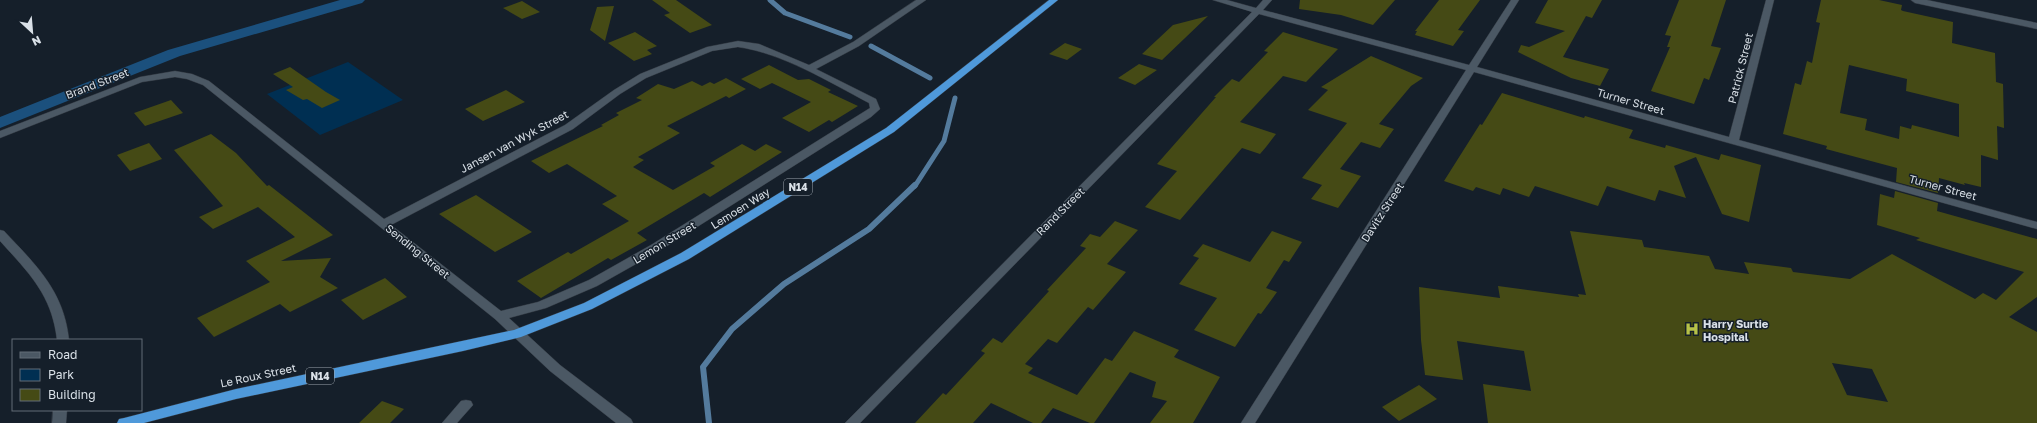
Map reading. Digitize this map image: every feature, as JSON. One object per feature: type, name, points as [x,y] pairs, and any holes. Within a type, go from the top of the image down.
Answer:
[{"type":"highway","name":"Lemoen Way","points":[[517,334],[588,306],[685,256],[890,130],[1054,0]]},
{"type":"highway","name":"Le Roux Street","points":[[124,423],[236,394],[463,347],[517,334]]},
{"type":"street","points":[[809,69],[856,44],[922,0]]},
{"type":"street","name":"Turner Street","points":[[1217,0],[1472,68],[2037,226]]},
{"type":"street","name":"Rand Street","points":[[852,423],[1268,0]]},
{"type":"street","name":"Davitz Street","points":[[1248,423],[1515,0]]},
{"type":"street","name":"Patrick Street","points":[[1733,142],[1770,0]]},
{"type":"street","points":[[1915,0],[2037,26]]},
{"type":"street","name":"Jansen van Wyk Street","points":[[384,224],[569,127],[617,92],[643,76],[695,54],[722,46],[738,44],[750,45],[764,49],[871,99],[875,105]]},
{"type":"street","name":"Brand Street","points":[[0,135],[108,91],[150,77],[182,74],[206,84]]},
{"type":"street","name":"Sending Street","points":[[206,84],[499,316],[555,368],[626,423]]},
{"type":"street","name":"Lemon Street","points":[[499,316],[542,305],[569,294],[641,256],[868,115],[875,109],[875,105]]},
{"type":"street","points":[[0,234],[46,286],[57,307],[63,339]]},
{"type":"street","points":[[449,423],[466,404]]},
{"type":"street","points":[[59,423],[60,411]]},
{"type":"green space","points":[[348,62],[403,100],[320,135],[267,94]]},
{"type":"building","points":[[652,0],[676,0],[712,25],[690,33],[664,15],[670,13]]},
{"type":"building","points":[[1300,0],[1395,0],[1373,25],[1341,15],[1299,9]]},
{"type":"building","points":[[1439,0],[1480,0],[1458,30],[1464,31],[1453,46],[1415,35],[1417,31],[1415,31]]},
{"type":"building","points":[[1548,0],[1602,0],[1592,18],[1586,16],[1563,57],[1609,69],[1600,86],[1571,78],[1518,52],[1521,45],[1529,47],[1565,31],[1535,23]]},
{"type":"building","points":[[1679,0],[1726,0],[1711,46],[1721,48],[1709,80],[1704,78],[1694,104],[1651,91],[1670,47],[1667,47],[1671,36],[1665,35]]},
{"type":"building","points":[[1821,0],[1879,0],[1902,5],[1901,10],[1903,11],[1953,22],[1952,43],[1995,53],[1996,82],[2003,84],[2004,128],[1997,126],[1998,160],[1981,155],[1981,187],[1964,183],[1965,185],[1939,178],[1938,193],[1896,182],[1897,168],[1826,149],[1827,146],[1783,134],[1795,83],[1801,85],[1807,61],[1812,63],[1820,23],[1816,22]],"holes":[[[1849,65],[1907,79],[1906,91],[1959,104],[1959,137],[1912,125],[1911,129],[1900,126],[1899,139],[1865,130],[1867,119],[1840,113]]]},
{"type":"building","points":[[522,1],[540,12],[522,19],[503,8]]},
{"type":"building","points":[[614,6],[605,41],[590,30],[597,7]]},
{"type":"building","points":[[1208,16],[1162,60],[1142,54],[1173,25]]},
{"type":"building","points":[[635,32],[657,46],[647,50],[652,54],[634,61],[608,43]]},
{"type":"building","points":[[1283,32],[1338,49],[1306,82],[1283,76],[1240,122],[1276,134],[1266,147],[1260,154],[1242,148],[1180,220],[1145,207],[1177,171],[1157,164],[1216,97],[1214,97],[1232,79],[1239,82],[1268,52],[1264,51]]},
{"type":"building","points":[[1065,43],[1082,49],[1067,60],[1049,54]]},
{"type":"building","points":[[1371,56],[1423,78],[1411,86],[1379,124],[1394,129],[1380,148],[1361,142],[1340,169],[1361,176],[1338,208],[1311,199],[1322,185],[1302,178],[1347,123],[1308,110],[1328,90],[1321,87]]},
{"type":"building","points":[[1139,64],[1157,70],[1135,85],[1118,78]]},
{"type":"building","points":[[769,65],[798,80],[809,79],[831,90],[828,92],[858,106],[832,122],[829,120],[809,132],[782,118],[811,102],[772,83],[760,89],[741,79]]},
{"type":"building","points":[[290,67],[340,100],[322,108],[307,99],[303,100],[286,90],[293,87],[273,74]]},
{"type":"building","points":[[726,78],[746,89],[729,98],[726,96],[667,126],[680,133],[638,157],[644,160],[633,167],[673,190],[715,166],[710,163],[742,144],[755,151],[766,144],[782,152],[710,197],[704,193],[637,233],[647,240],[611,260],[608,258],[541,298],[517,281],[568,252],[571,254],[629,221],[602,204],[617,196],[567,164],[549,173],[531,161],[603,126],[601,125],[619,115],[616,113],[642,100],[636,98],[658,84],[674,89],[692,81],[702,86],[710,82],[714,84]]},
{"type":"building","points":[[506,90],[525,102],[483,121],[465,109]]},
{"type":"building","points":[[1502,93],[1584,118],[1585,116],[1633,130],[1629,138],[1665,148],[1666,145],[1719,160],[1721,154],[1761,165],[1749,222],[1722,214],[1696,157],[1674,166],[1686,198],[1659,190],[1655,201],[1607,186],[1598,206],[1535,186],[1529,197],[1503,188],[1500,195],[1476,187],[1473,191],[1444,181],[1480,124],[1482,125]]},
{"type":"building","points":[[171,100],[183,113],[145,126],[134,113]]},
{"type":"building","points":[[211,134],[236,153],[267,186],[269,185],[333,235],[281,261],[331,258],[320,277],[338,288],[290,312],[280,304],[214,337],[197,318],[270,282],[246,261],[295,237],[258,207],[213,229],[199,217],[223,206],[174,150]]},
{"type":"building","points":[[149,143],[162,159],[130,171],[117,155]]},
{"type":"building","points":[[1895,191],[1938,203],[1937,211],[2037,239],[2037,297],[2009,317],[2037,332],[2037,423],[1488,423],[1483,384],[1531,391],[1524,351],[1457,341],[1463,380],[1425,375],[1421,340],[1419,287],[1500,298],[1498,286],[1579,297],[1578,294],[1586,295],[1570,231],[1642,240],[1644,247],[1709,256],[1715,269],[1749,274],[1744,262],[1791,268],[1793,272],[1850,279],[1892,254],[1975,299],[1983,293],[1996,300],[2024,272],[1916,240],[1920,238],[1877,225],[1880,194],[1894,198]],"holes":[[[1832,363],[1872,369],[1888,402],[1847,395]]]},
{"type":"building","points":[[476,195],[532,232],[495,252],[439,214]]},
{"type":"building","points":[[1115,221],[1138,230],[1107,264],[1126,272],[1093,310],[1088,307],[1057,343],[1048,339],[1025,364],[1033,368],[1028,373],[1077,395],[1105,358],[1112,361],[1134,331],[1179,350],[1174,357],[1220,377],[1193,423],[1150,423],[1167,401],[1152,397],[1156,382],[1130,372],[1094,423],[1090,423],[1053,408],[1041,423],[1033,423],[991,403],[973,423],[915,423],[943,393],[946,395],[985,353],[981,351],[993,338],[1002,343],[1049,291],[1047,290],[1086,248],[1080,246],[1090,234],[1100,237]]},
{"type":"building","points":[[1272,231],[1302,242],[1289,262],[1284,260],[1266,288],[1277,292],[1261,314],[1258,313],[1235,347],[1194,330],[1217,298],[1179,284],[1199,258],[1193,256],[1203,244],[1250,262]]},
{"type":"building","points":[[385,278],[407,297],[363,320],[341,300]]},
{"type":"building","points":[[1419,385],[1437,399],[1399,421],[1382,407]]},
{"type":"building","points":[[382,401],[404,409],[390,423],[359,423]]},
{"type":"waterway","points":[[0,123],[174,53],[357,0]]},
{"type":"waterway","points":[[770,0],[785,13],[850,37]]},
{"type":"waterway","points":[[871,46],[930,78]]},
{"type":"waterway","points":[[915,186],[944,141],[955,98]]},
{"type":"waterway","points":[[709,423],[703,367],[732,329],[784,284],[869,229],[915,185]]},
{"type":"place","name":"Harry Surtie Hospital","points":[[1692,329]]}]
